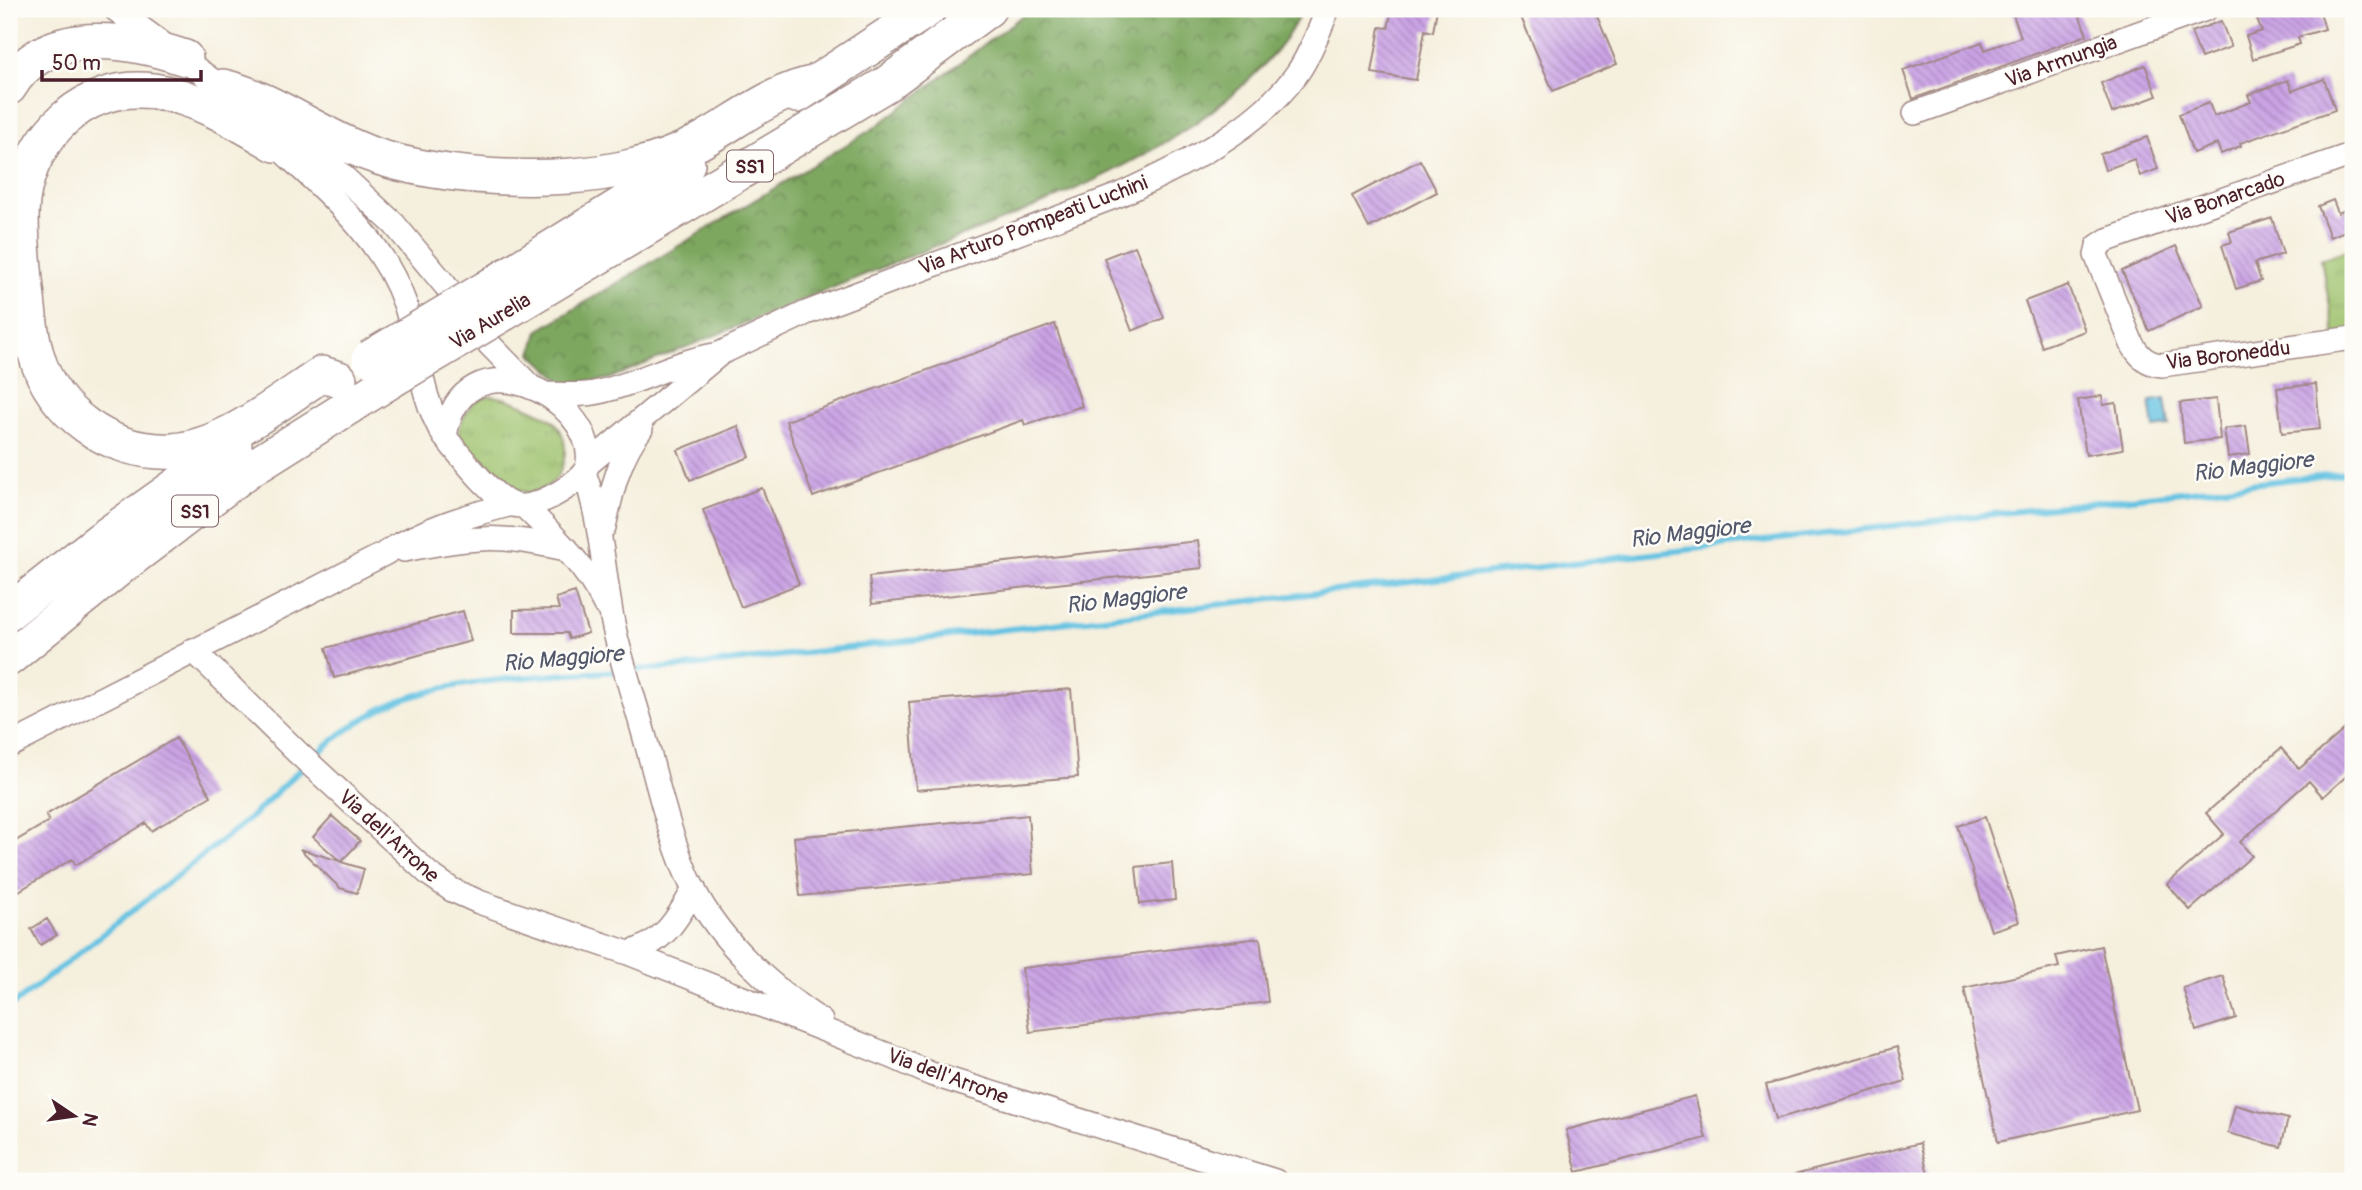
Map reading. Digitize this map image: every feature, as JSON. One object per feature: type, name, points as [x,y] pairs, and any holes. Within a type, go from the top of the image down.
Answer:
[{"type":"highway","name":"Via Aurelia","points":[[497,300],[928,9]]},
{"type":"highway","name":"Via Aurelia","points":[[9,658],[123,565],[381,369],[497,300],[888,83],[988,9]]},
{"type":"highway","points":[[9,87],[23,68],[36,58],[66,45],[101,40],[138,44],[185,58]]},
{"type":"highway","points":[[223,87],[256,98],[352,147],[400,165],[480,176],[566,176],[634,167],[670,155],[700,141],[788,90],[817,83]]},
{"type":"highway","points":[[268,131],[199,104],[154,91],[116,92],[86,102],[71,111],[48,136],[37,154],[22,201],[21,233],[31,331],[40,368],[55,394],[84,425],[108,439],[158,451],[174,451],[204,444],[236,429],[322,374],[339,379]]},
{"type":"highway","name":"Via Aurelia","points":[[9,612],[100,540],[229,448],[339,379],[381,369]]},
{"type":"street","points":[[115,9],[223,87],[350,217],[376,248],[391,271],[409,318],[428,406],[445,437],[477,475],[518,505],[567,549],[599,593],[614,626]]},
{"type":"street","name":"Via Arturo Pompeati Luchini","points":[[538,390],[579,395],[603,391],[692,359],[721,353],[806,313],[1119,195],[1217,143],[1276,98],[1304,62],[1328,9]]},
{"type":"street","name":"Via Armungia","points":[[1915,113],[2206,9]]},
{"type":"street","points":[[268,131],[284,129],[337,170],[394,224],[446,285],[489,344],[538,390],[560,405],[576,423],[584,439],[586,468],[595,503],[614,626],[667,817],[694,889],[725,935],[764,976],[827,1025],[893,1057]]},
{"type":"street","name":"Via Bonarcado","points":[[2098,246],[2107,240],[2353,154]]},
{"type":"street","name":"Via Boroneddu","points":[[2098,246],[2097,260],[2132,344],[2139,355],[2153,364],[2162,365],[2353,338]]},
{"type":"street","name":"Via Arturo Pompeati Luchini","points":[[586,468],[721,353]]},
{"type":"street","points":[[445,437],[451,412],[461,397],[475,386],[499,380],[538,390]]},
{"type":"street","name":"Via Arturo Pompeati Luchini","points":[[601,540],[615,478],[624,454],[668,396]]},
{"type":"street","points":[[9,746],[384,554],[417,534],[442,523],[549,498],[570,485],[586,468]]},
{"type":"street","points":[[384,554],[480,538],[520,540],[567,549]]},
{"type":"street","name":"Via dell'Arrone","points":[[193,650],[325,778],[429,874],[452,890],[479,902],[628,953],[931,1074],[1275,1181]]},
{"type":"street","points":[[628,953],[648,947],[663,935],[683,910],[694,889]]},
{"type":"green space","points":[[1031,9],[1303,9],[1281,45],[1244,84],[1202,118],[1155,149],[1052,200],[608,379],[565,384],[532,354],[538,331],[874,128]]},
{"type":"green space","points":[[2353,248],[2353,332],[2335,335],[2321,259]]},
{"type":"green space","points":[[489,396],[525,406],[557,425],[564,442],[564,461],[561,470],[550,484],[531,492],[513,488],[486,471],[464,448],[459,434],[464,418],[474,402]]},
{"type":"water","points":[[2165,399],[2169,426],[2154,428],[2150,401]]},
{"type":"building","points":[[1392,9],[1437,9],[1433,32],[1425,30],[1416,80],[1372,73],[1380,27],[1388,28]]},
{"type":"building","points":[[1534,9],[1594,9],[1617,64],[1553,91],[1520,15]]},
{"type":"building","points":[[2011,9],[2068,9],[2070,15],[2078,12],[2087,35],[1913,99],[1903,70],[1982,42],[1985,50],[2021,37]]},
{"type":"building","points":[[2290,9],[2319,9],[2325,29],[2298,37],[2300,44],[2253,59],[2246,36],[2262,31],[2257,19]]},
{"type":"building","points":[[2221,21],[2231,47],[2201,58],[2191,32]]},
{"type":"building","points":[[2145,65],[2157,96],[2112,113],[2101,83]]},
{"type":"building","points":[[2324,79],[2335,110],[2240,143],[2241,146],[2221,154],[2217,144],[2193,153],[2179,114],[2209,103],[2214,116],[2251,102],[2248,95],[2288,80],[2292,91]]},
{"type":"building","points":[[2147,137],[2158,169],[2140,176],[2134,159],[2105,170],[2100,154]]},
{"type":"building","points":[[1420,160],[1437,192],[1369,228],[1352,196]]},
{"type":"building","points":[[2333,200],[2338,213],[2353,207],[2353,228],[2330,237],[2318,206]]},
{"type":"building","points":[[2272,218],[2283,254],[2255,263],[2261,281],[2236,289],[2222,245],[2232,242],[2229,232]]},
{"type":"building","points":[[1135,246],[1164,318],[1132,331],[1104,258]]},
{"type":"building","points":[[2176,246],[2203,306],[2149,331],[2122,271]]},
{"type":"building","points":[[2068,285],[2085,331],[2042,347],[2025,301]]},
{"type":"building","points":[[1055,324],[1082,406],[1025,425],[1023,420],[813,497],[786,421]]},
{"type":"building","points":[[2316,384],[2320,429],[2282,433],[2277,388]]},
{"type":"building","points":[[2102,396],[2103,405],[2116,403],[2123,449],[2086,455],[2078,400]]},
{"type":"building","points":[[2216,399],[2220,439],[2184,443],[2180,403]]},
{"type":"building","points":[[738,426],[750,457],[690,480],[678,450]]},
{"type":"building","points":[[2246,426],[2250,454],[2228,457],[2224,429]]},
{"type":"building","points":[[762,488],[799,584],[741,607],[703,510]]},
{"type":"building","points":[[1198,541],[1202,568],[872,604],[869,577]]},
{"type":"building","points":[[575,592],[588,633],[569,639],[567,633],[514,633],[514,610],[559,609],[556,598]]},
{"type":"building","points":[[463,611],[471,641],[334,678],[326,648]]},
{"type":"building","points":[[1071,689],[1078,777],[916,790],[909,702]]},
{"type":"building","points":[[2353,722],[2353,770],[2323,797],[2309,781],[2240,842],[2252,856],[2190,910],[2167,884],[2224,834],[2206,813],[2281,748],[2299,769]]},
{"type":"building","points":[[176,738],[211,796],[151,831],[146,823],[76,865],[72,859],[9,897],[9,845],[49,821],[46,815]]},
{"type":"building","points":[[1028,815],[1033,874],[800,896],[794,837]]},
{"type":"building","points":[[332,816],[360,841],[341,862],[364,869],[357,893],[340,888],[300,849],[340,861],[313,837]]},
{"type":"building","points":[[1985,817],[2019,922],[1991,931],[1958,826]]},
{"type":"building","points":[[1172,863],[1175,900],[1140,904],[1136,867]]},
{"type":"building","points":[[47,919],[57,935],[40,945],[31,929]]},
{"type":"building","points":[[1260,938],[1268,1002],[1030,1032],[1022,968]]},
{"type":"building","points":[[2101,946],[2137,1110],[1998,1142],[1964,988],[2059,967],[2056,956]]},
{"type":"building","points":[[2223,976],[2236,1018],[2196,1031],[2183,988]]},
{"type":"building","points":[[1897,1047],[1906,1081],[1776,1119],[1766,1085]]},
{"type":"building","points":[[1695,1096],[1706,1138],[1577,1172],[1566,1130]]},
{"type":"building","points":[[2235,1105],[2288,1119],[2281,1147],[2228,1133]]},
{"type":"building","points":[[1920,1143],[1930,1181],[1795,1181],[1794,1175]]},
{"type":"waterway","name":"Rio Maggiore","points":[[631,670],[684,667],[2353,472]]},
{"type":"waterway","name":"Rio Maggiore","points":[[312,759],[368,716],[431,691],[495,680],[620,671]]},
{"type":"waterway","name":"Rio Maggiore","points":[[9,1008],[250,818],[304,766]]}]
